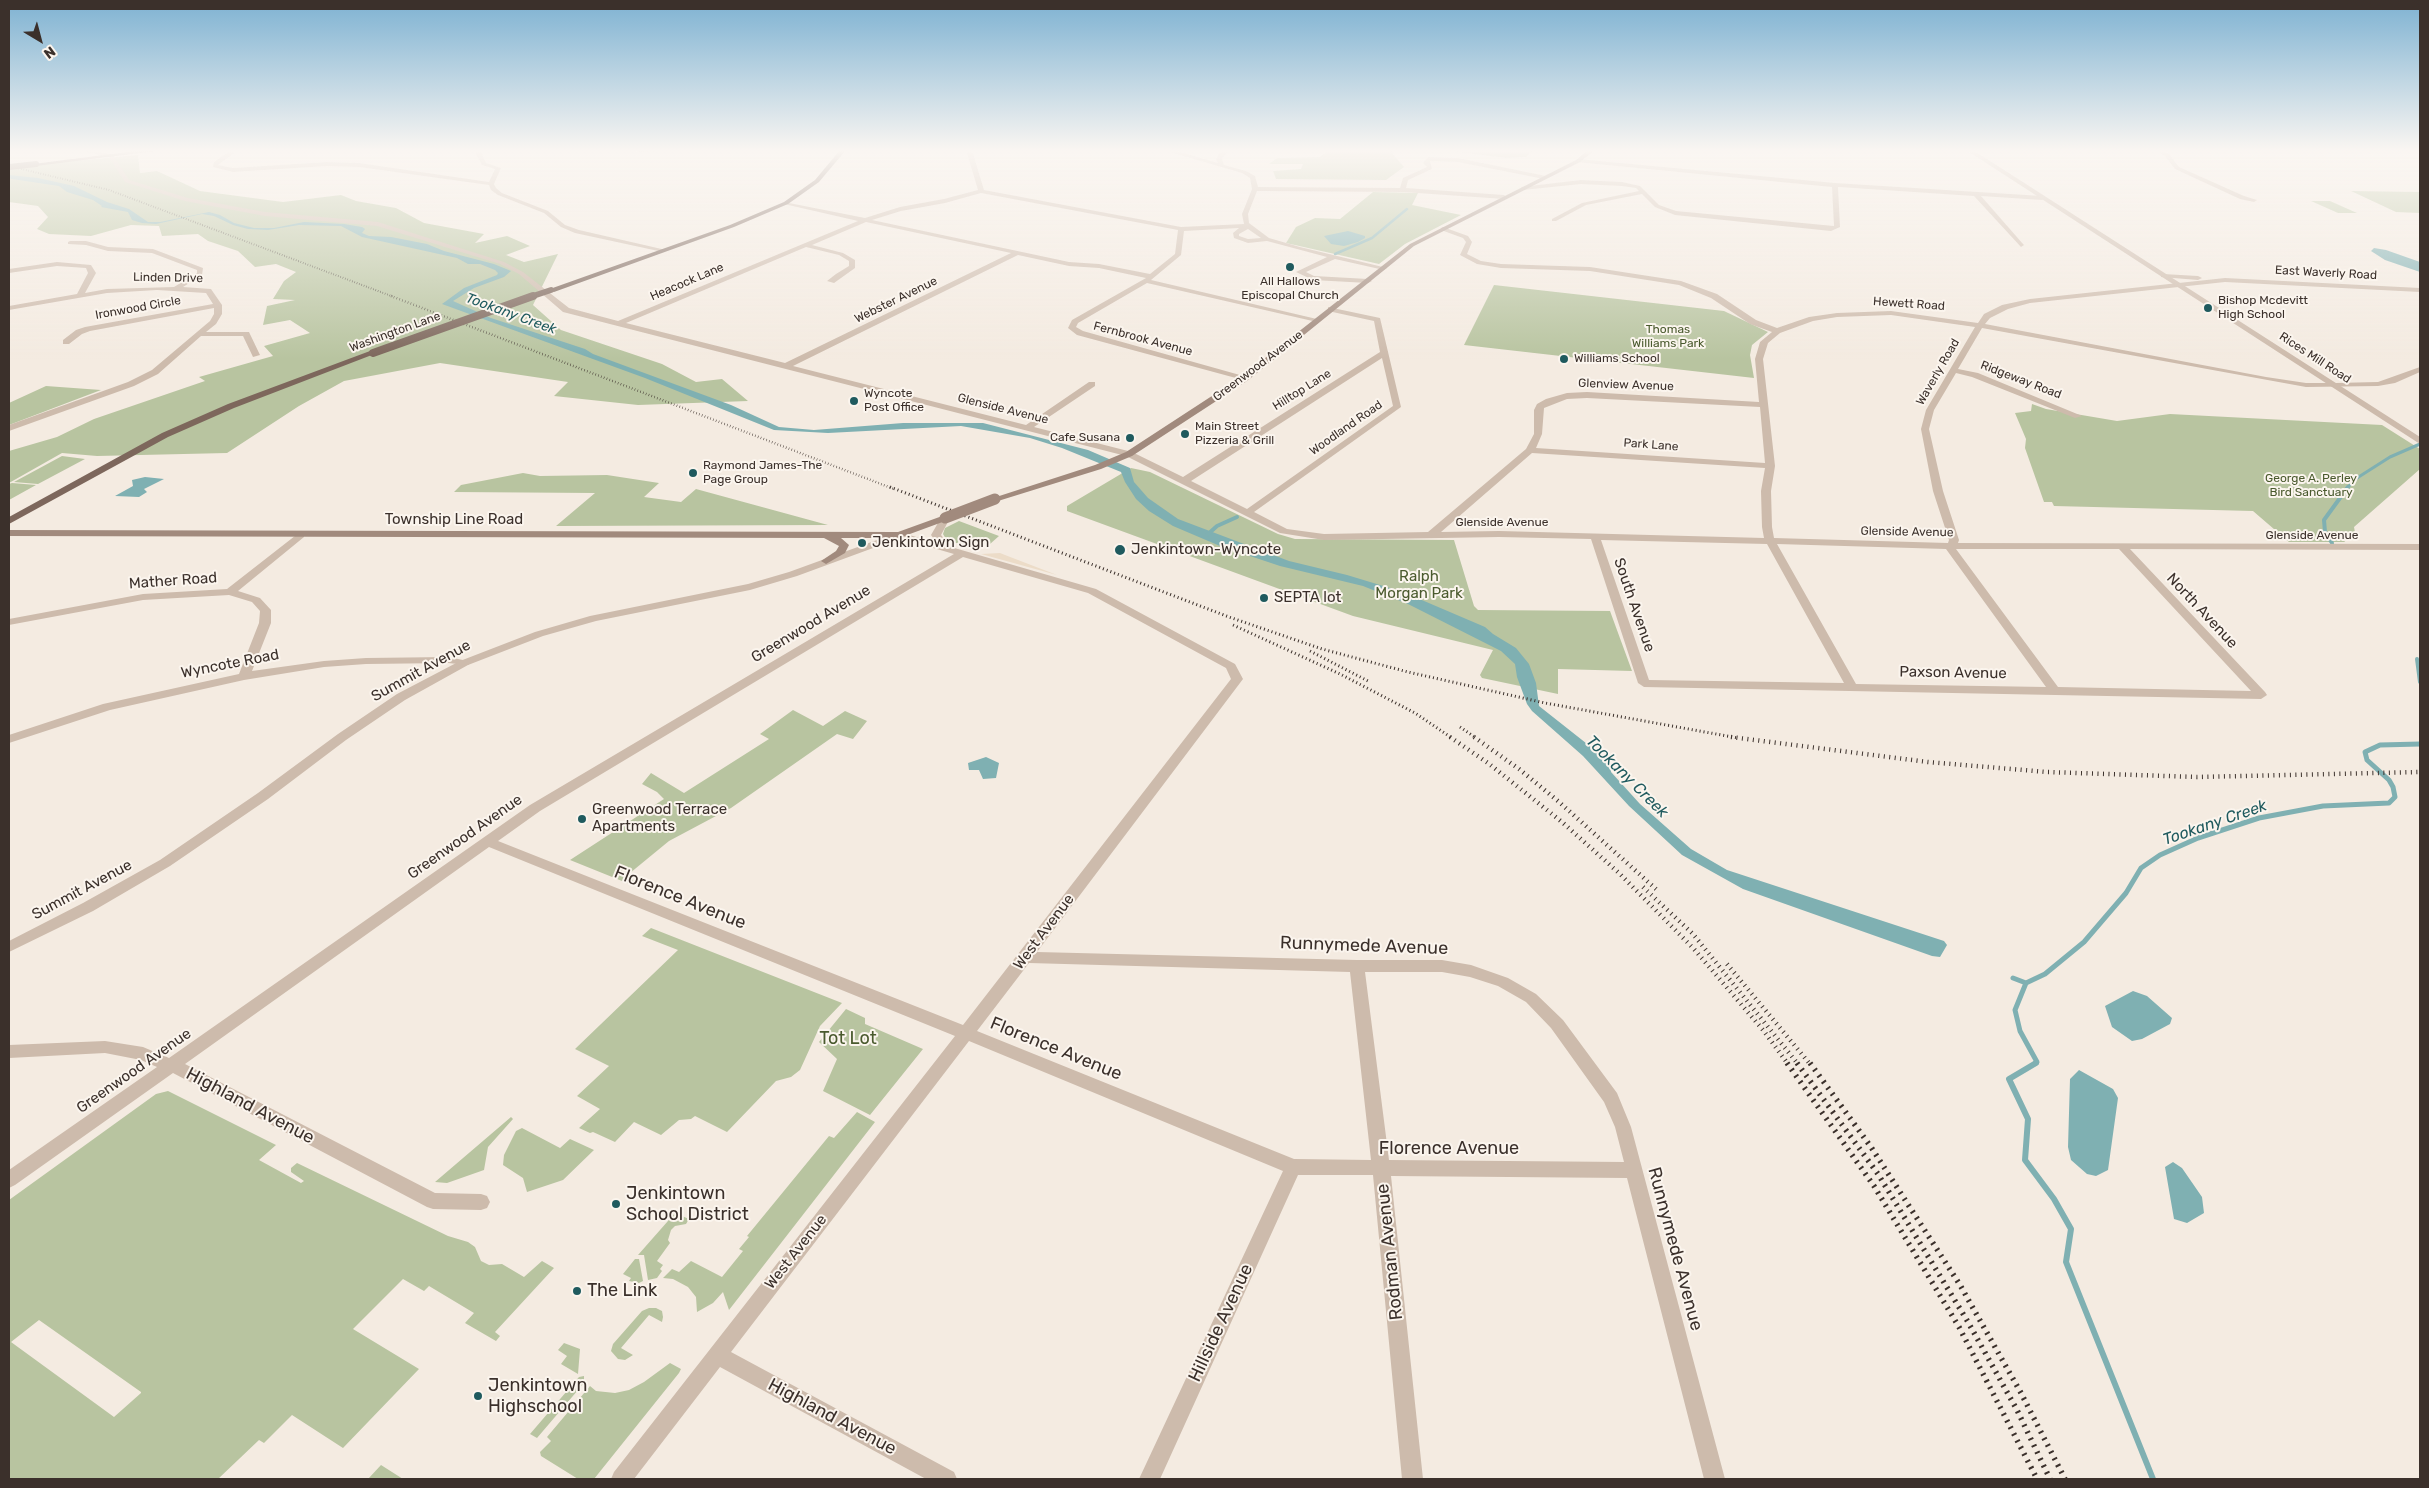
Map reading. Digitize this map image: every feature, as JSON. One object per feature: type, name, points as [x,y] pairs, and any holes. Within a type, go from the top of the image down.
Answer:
[{"type":"main road","name":"Washington Lane","points":[[9,519],[165,435],[231,406],[373,353],[747,219]]},
{"type":"main road","name":"Greenwood Avenue","points":[[899,535],[1045,483],[1098,467],[1129,454],[1244,379],[1412,244],[1462,219]]},
{"type":"main road","name":"Township Line Road","points":[[9,533],[899,535]]},
{"type":"main road","points":[[823,535],[835,538],[844,545],[840,554],[826,561]]},
{"type":"street","name":"Glenside Avenue","points":[[326,219],[378,224],[502,263],[521,273],[560,307],[618,324],[1129,454],[1284,531],[1302,535],[1473,534],[1953,546],[2420,547]]},
{"type":"street","points":[[554,219],[577,232],[663,250]]},
{"type":"street","points":[[1131,219],[1181,229],[1248,226],[1266,239],[1298,250],[1384,268]]},
{"type":"street","points":[[1246,219],[1248,226]]},
{"type":"street","points":[[1734,219],[1831,230],[1837,227],[1837,219]]},
{"type":"street","points":[[1999,219],[2021,244]]},
{"type":"street","name":"Rices Mill Road","points":[[2075,219],[2420,441]]},
{"type":"street","points":[[865,220],[1017,254],[1069,264],[1099,266],[1317,320]]},
{"type":"street","name":"Heacock Lane","points":[[618,324],[865,220]]},
{"type":"street","points":[[1248,226],[1236,233],[1236,237],[1248,240],[1266,239]]},
{"type":"street","name":"Fernbrook Avenue","points":[[1181,229],[1178,256],[1149,279],[1075,322],[1072,328],[1080,333],[1244,379]]},
{"type":"street","points":[[1443,229],[1466,237],[1470,242],[1463,255],[1479,263],[1501,266],[1546,266],[1590,269],[1681,283],[1714,296],[1753,322],[1777,331]]},
{"type":"street","points":[[70,243],[86,243],[108,249],[154,250],[201,269],[200,274],[177,288]]},
{"type":"street","points":[[804,245],[840,254],[852,260],[853,267],[838,274],[831,282]]},
{"type":"street","name":"Webster Avenue","points":[[786,366],[1017,254]]},
{"type":"street","points":[[1334,257],[1300,272],[1313,278],[1368,281]]},
{"type":"street","points":[[9,271],[56,264],[89,266],[92,273],[80,296]]},
{"type":"street","name":"East Waverly Road","points":[[2163,276],[2420,290]]},
{"type":"street","name":"East Waverly Road","points":[[2178,286],[2230,280]]},
{"type":"street","name":"Waverly Road","points":[[2055,691],[1951,549],[1954,540],[1938,491],[1926,429],[1930,410],[1979,325],[1994,312],[2021,302],[2178,286]]},
{"type":"street","name":"Linden Drive","points":[[9,308],[129,289],[177,288],[208,291],[218,305]]},
{"type":"street","points":[[9,428],[150,375],[163,367],[200,334],[215,318],[218,305]]},
{"type":"street","name":"Ironwood Circle","points":[[66,342],[79,332],[88,329],[218,305]]},
{"type":"street","name":"Woodland Road","points":[[1247,513],[1397,407],[1376,320],[1332,309]]},
{"type":"street","name":"Hewett Road","points":[[1852,688],[1770,541],[1766,515],[1766,492],[1770,466],[1759,353],[1764,342],[1777,331],[1812,319],[1863,314],[1920,315],[2266,380],[2336,386],[2385,382],[2420,369]]},
{"type":"street","points":[[200,334],[246,334],[256,355]]},
{"type":"street","name":"Hilltop Lane","points":[[1184,480],[1383,354]]},
{"type":"street","name":"Ridgeway Road","points":[[1954,370],[1975,375],[2078,416]]},
{"type":"street","points":[[1027,428],[1092,384]]},
{"type":"street","name":"Glenview Avenue","points":[[1530,450],[1538,434],[1537,415],[1540,406],[1567,396],[1587,395],[1764,405]]},
{"type":"street","points":[[1431,535],[1530,450]]},
{"type":"street","name":"Park Lane","points":[[1530,450],[1770,466]]},
{"type":"street","points":[[1458,512],[1456,523],[1458,526],[1473,534]]},
{"type":"street","points":[[945,518],[936,535],[954,551]]},
{"type":"street","points":[[230,592],[300,535]]},
{"type":"street","name":"West Avenue","points":[[621,1479],[1025,957],[1237,679],[1231,666],[1092,591],[899,535]]},
{"type":"street","name":"Summit Avenue","points":[[9,947],[88,907],[164,863],[263,796],[392,702],[464,663],[539,634],[594,618],[750,587],[899,535]]},
{"type":"street","name":"South Avenue","points":[[1595,537],[1644,683]]},
{"type":"street","name":"North Avenue","points":[[2122,547],[2261,696]]},
{"type":"street","name":"Greenwood Avenue","points":[[9,1180],[486,841],[541,805],[954,551]]},
{"type":"street","name":"Mather Road","points":[[9,622],[128,599],[175,594],[230,592],[256,600],[266,610],[265,623],[244,676]]},
{"type":"street","name":"Wyncote Road","points":[[9,739],[108,707],[244,676],[316,665],[366,661],[448,660],[464,663]]},
{"type":"street","name":"Paxson Avenue","points":[[1644,683],[2261,696]]},
{"type":"street","name":"Florence Avenue","points":[[486,841],[965,1033],[1293,1168],[1634,1170]]},
{"type":"street","name":"Runnymede Avenue","points":[[1025,957],[1357,966],[1442,966],[1471,971],[1503,982],[1531,998],[1557,1024],[1611,1098],[1623,1127],[1714,1479]]},
{"type":"street","name":"Rodman Avenue","points":[[1357,966],[1381,1168],[1412,1479]]},
{"type":"street","name":"Highland Avenue","points":[[9,1051],[105,1047],[143,1054],[170,1064],[433,1201],[481,1202]]},
{"type":"street","name":"Hillside Avenue","points":[[1149,1479],[1293,1168]]},
{"type":"street","name":"Highland Avenue","points":[[717,1355],[947,1479]]},
{"type":"green space","points":[[46,219],[417,219],[424,223],[484,234],[475,243],[507,236],[530,246],[506,255],[524,262],[558,254],[533,305],[561,330],[662,364],[696,382],[722,379],[748,401],[638,405],[554,396],[568,382],[440,363],[344,381],[299,406],[227,453],[97,456],[62,453],[9,483],[9,451],[57,437],[94,419],[205,381],[199,377],[273,356],[264,346],[310,333],[290,320],[263,325],[267,306],[295,300],[273,299],[284,281],[296,272],[276,264],[255,267],[238,251],[208,241],[198,234],[162,236],[159,226],[131,225],[91,236],[49,234],[37,229]]},
{"type":"green space","points":[[1312,219],[1452,219],[1405,244],[1379,264],[1286,243],[1296,227]]},
{"type":"green space","name":"Thomas Williams Park","points":[[1494,285],[1724,311],[1768,332],[1752,345],[1750,355],[1754,378],[1464,345]]},
{"type":"green space","points":[[46,386],[101,390],[9,425],[9,403]]},
{"type":"green space","name":"George A. Perley Bird Sanctuary","points":[[2032,404],[2046,409],[2117,421],[2170,414],[2382,425],[2420,449],[2420,469],[2354,527],[2356,538],[2343,539],[2345,542],[2289,542],[2253,511],[2054,506],[2052,502],[2044,502],[2025,448],[2026,439],[2015,413],[2031,411]]},
{"type":"green space","points":[[62,456],[85,459],[38,484],[14,482]]},
{"type":"green space","name":"Ralph Morgan Park","points":[[1131,468],[1150,472],[1278,534],[1295,539],[1454,540],[1474,606],[1478,610],[1610,611],[1632,671],[1558,669],[1558,694],[1482,678],[1480,675],[1493,650],[1353,616],[1067,511],[1067,506]]},
{"type":"green space","points":[[523,473],[540,476],[607,475],[659,483],[644,497],[681,502],[696,489],[828,525],[556,526],[595,493],[454,492],[461,485]]},
{"type":"green space","points":[[9,484],[36,485],[9,500]]},
{"type":"green space","points":[[959,521],[999,536],[990,544],[955,543],[946,539],[943,534],[945,528]]},
{"type":"green space","points":[[793,710],[823,726],[845,711],[867,721],[853,739],[837,734],[731,808],[669,841],[630,873],[634,882],[632,885],[570,860],[664,799],[657,792],[642,784],[651,773],[684,793],[769,739],[760,734]]},
{"type":"green space","points":[[651,928],[842,1003],[820,1026],[800,1070],[791,1077],[776,1081],[727,1132],[695,1116],[691,1119],[679,1120],[661,1135],[634,1122],[615,1142],[579,1128],[600,1109],[577,1096],[609,1066],[575,1049],[678,950],[642,936]]},
{"type":"green space","name":"Tot Lot","points":[[846,1009],[865,1018],[865,1024],[923,1049],[870,1115],[823,1091],[837,1059],[819,1042]]},
{"type":"green space","points":[[168,1091],[276,1145],[259,1160],[301,1183],[304,1181],[291,1172],[291,1168],[297,1163],[448,1236],[468,1242],[475,1247],[481,1261],[489,1265],[502,1264],[524,1277],[542,1261],[554,1268],[495,1332],[500,1336],[496,1341],[465,1323],[474,1313],[429,1286],[424,1291],[403,1279],[353,1329],[419,1369],[343,1448],[292,1415],[264,1443],[259,1440],[218,1479],[9,1479],[9,1200],[156,1094]],"holes":[[[39,1320],[141,1392],[114,1417],[11,1342]]]},
{"type":"green space","points":[[857,1112],[875,1122],[729,1310],[723,1292],[713,1303],[697,1312],[696,1297],[688,1287],[673,1279],[663,1278],[672,1269],[679,1272],[691,1261],[722,1277],[743,1251],[739,1249],[749,1237],[747,1236],[829,1136],[834,1138]]},
{"type":"green space","points":[[511,1117],[513,1119],[488,1147],[484,1170],[447,1183],[435,1182]]},
{"type":"green space","points":[[522,1128],[560,1148],[570,1139],[594,1150],[563,1180],[527,1192],[523,1178],[503,1165],[504,1155],[516,1131]]},
{"type":"green space","points":[[675,1213],[689,1219],[686,1224],[675,1226],[671,1230],[668,1240],[670,1243],[657,1261],[663,1265],[660,1269],[662,1271],[657,1278],[648,1280],[644,1255],[638,1255]]},
{"type":"green space","points":[[635,1259],[639,1259],[643,1281],[639,1283],[629,1281],[631,1278],[623,1274]]},
{"type":"green space","points":[[656,1308],[662,1311],[662,1322],[649,1315],[621,1348],[633,1355],[625,1360],[618,1359],[611,1351],[613,1344],[642,1311]]},
{"type":"green space","points":[[564,1343],[580,1349],[578,1374],[561,1364],[567,1356],[558,1350]]},
{"type":"green space","points":[[670,1363],[681,1369],[679,1373],[594,1479],[578,1479],[541,1456],[540,1452],[551,1441],[547,1437],[590,1386],[596,1391],[615,1393],[629,1390],[644,1382]]},
{"type":"green space","points":[[584,1376],[584,1383],[537,1438],[530,1434],[579,1377]]},
{"type":"green space","points":[[381,1465],[403,1479],[368,1479]]},
{"type":"shaded area","points":[[1000,553],[1005,555],[1057,575],[981,554]]},
{"type":"water","points":[[177,219],[156,224],[132,220],[160,222]]},
{"type":"water","points":[[221,219],[228,219],[254,228],[274,228],[304,222],[344,224],[362,227],[365,229],[362,233],[369,236],[391,237],[427,244],[444,251],[494,264],[511,271],[504,277],[474,288],[453,301],[491,318],[585,349],[593,354],[731,405],[779,427],[814,430],[903,423],[983,423],[1088,450],[1130,468],[1134,482],[1148,498],[1178,519],[1289,561],[1347,575],[1403,592],[1485,627],[1516,648],[1529,664],[1536,683],[1539,706],[1596,751],[1610,759],[1611,772],[1640,804],[1691,849],[1727,870],[1944,941],[1947,945],[1940,957],[1932,956],[1743,889],[1682,855],[1629,806],[1583,756],[1532,711],[1527,704],[1517,677],[1515,664],[1501,651],[1408,604],[1363,586],[1280,566],[1220,546],[1173,526],[1149,511],[1136,499],[1121,472],[1062,448],[1030,438],[961,426],[828,433],[774,430],[645,378],[442,304],[464,288],[497,275],[498,273],[495,270],[480,264],[468,264],[457,258],[362,237],[341,226],[299,225],[268,230],[248,229]]},
{"type":"water","points":[[1348,231],[1365,236],[1365,238],[1344,246],[1331,244],[1324,236]]},
{"type":"water","points":[[2374,248],[2386,250],[2420,262],[2420,272],[2385,260],[2371,251]]},
{"type":"water","points":[[145,477],[164,479],[144,489],[147,492],[139,497],[115,496],[133,486],[132,480]]},
{"type":"water","points":[[986,757],[999,763],[996,778],[983,779],[979,770],[969,770],[968,763]]},
{"type":"water","points":[[2133,991],[2147,996],[2172,1018],[2170,1024],[2142,1039],[2132,1041],[2112,1027],[2105,1006]]},
{"type":"water","points":[[2079,1070],[2113,1089],[2118,1098],[2108,1170],[2096,1176],[2087,1174],[2071,1160],[2068,1147],[2070,1079]]},
{"type":"water","points":[[2173,1162],[2182,1168],[2202,1197],[2204,1213],[2187,1223],[2174,1219],[2165,1167]]},
{"type":"waterway","points":[[1335,254],[1372,238],[1394,219]]},
{"type":"waterway","name":"Tookany Creek","points":[[2348,487],[2357,478],[2390,457],[2420,444]]},
{"type":"waterway","name":"Tookany Creek","points":[[2332,543],[2325,532],[2324,520],[2348,487]]},
{"type":"waterway","points":[[1207,535],[1217,526],[1237,517]]},
{"type":"waterway","name":"Tookany Creek","points":[[2417,659],[2420,682]]},
{"type":"waterway","name":"Tookany Creek","points":[[2026,983],[2045,974],[2084,942],[2126,893],[2141,868],[2160,855],[2198,838],[2259,818],[2323,806],[2389,803],[2395,797],[2393,787],[2389,780],[2367,760],[2365,752],[2380,745],[2420,744]]},
{"type":"waterway","name":"Tookany Creek","points":[[2013,978],[2026,983]]},
{"type":"waterway","points":[[2026,983],[2015,1010],[2020,1031],[2037,1062],[2034,1064]]},
{"type":"waterway","points":[[2036,1063],[2009,1079],[2028,1119],[2025,1160],[2054,1199],[2071,1229],[2066,1262],[2153,1479]]},
{"type":"railway","points":[[187,219],[394,297]]},
{"type":"railway","points":[[391,296],[894,489]]},
{"type":"railway","points":[[890,487],[1229,617],[1322,649],[1408,672],[1545,703],[1736,738]]},
{"type":"railway","points":[[1233,625],[1340,674],[1415,713],[1452,738]]},
{"type":"railway","points":[[1310,651],[1368,681]]},
{"type":"railway","points":[[1460,727],[1476,738]]},
{"type":"railway","points":[[1450,737],[1488,763],[1562,822],[1620,874],[1694,949],[1763,1030],[1788,1064]]},
{"type":"railway","points":[[1474,737],[1519,769],[1558,801],[1656,889]]},
{"type":"railway","points":[[1731,737],[1736,738]]},
{"type":"railway","points":[[1736,738],[1928,762],[2047,772],[2197,777],[2420,772]]},
{"type":"railway","points":[[1643,887],[1693,934],[1798,1064]]},
{"type":"railway","points":[[1727,964],[1810,1064]]},
{"type":"railway","points":[[1787,1063],[1874,1186],[1959,1327],[2037,1479]]},
{"type":"railway","points":[[1797,1063],[1878,1174],[1968,1322],[2017,1410],[2050,1479]]},
{"type":"railway","points":[[1810,1063],[1871,1147],[1960,1285],[2021,1393],[2065,1479]]},
{"type":"place","name":"All Hallows Episcopal Church","points":[[1290,267]]},
{"type":"place","name":"Bishop Mcdevitt High School","points":[[2208,308]]},
{"type":"place","name":"Williams School","points":[[1564,359]]},
{"type":"place","name":"Wyncote Post Office","points":[[854,401]]},
{"type":"place","name":"Main Street Pizzeria & Grill","points":[[1185,434]]},
{"type":"place","name":"Cafe Susana","points":[[1130,438]]},
{"type":"place","name":"Raymond James-The Page Group","points":[[693,473]]},
{"type":"place","name":"Jenkintown Sign","points":[[862,543]]},
{"type":"place","name":"Jenkintown-Wyncote","points":[[1120,550]]},
{"type":"place","name":"SEPTA lot","points":[[1264,598]]},
{"type":"place","name":"Greenwood Terrace Apartments","points":[[582,819]]},
{"type":"place","name":"Jenkintown School District","points":[[616,1204]]},
{"type":"place","name":"The Link","points":[[577,1291]]},
{"type":"place","name":"Jenkintown Highschool","points":[[478,1396]]}]
